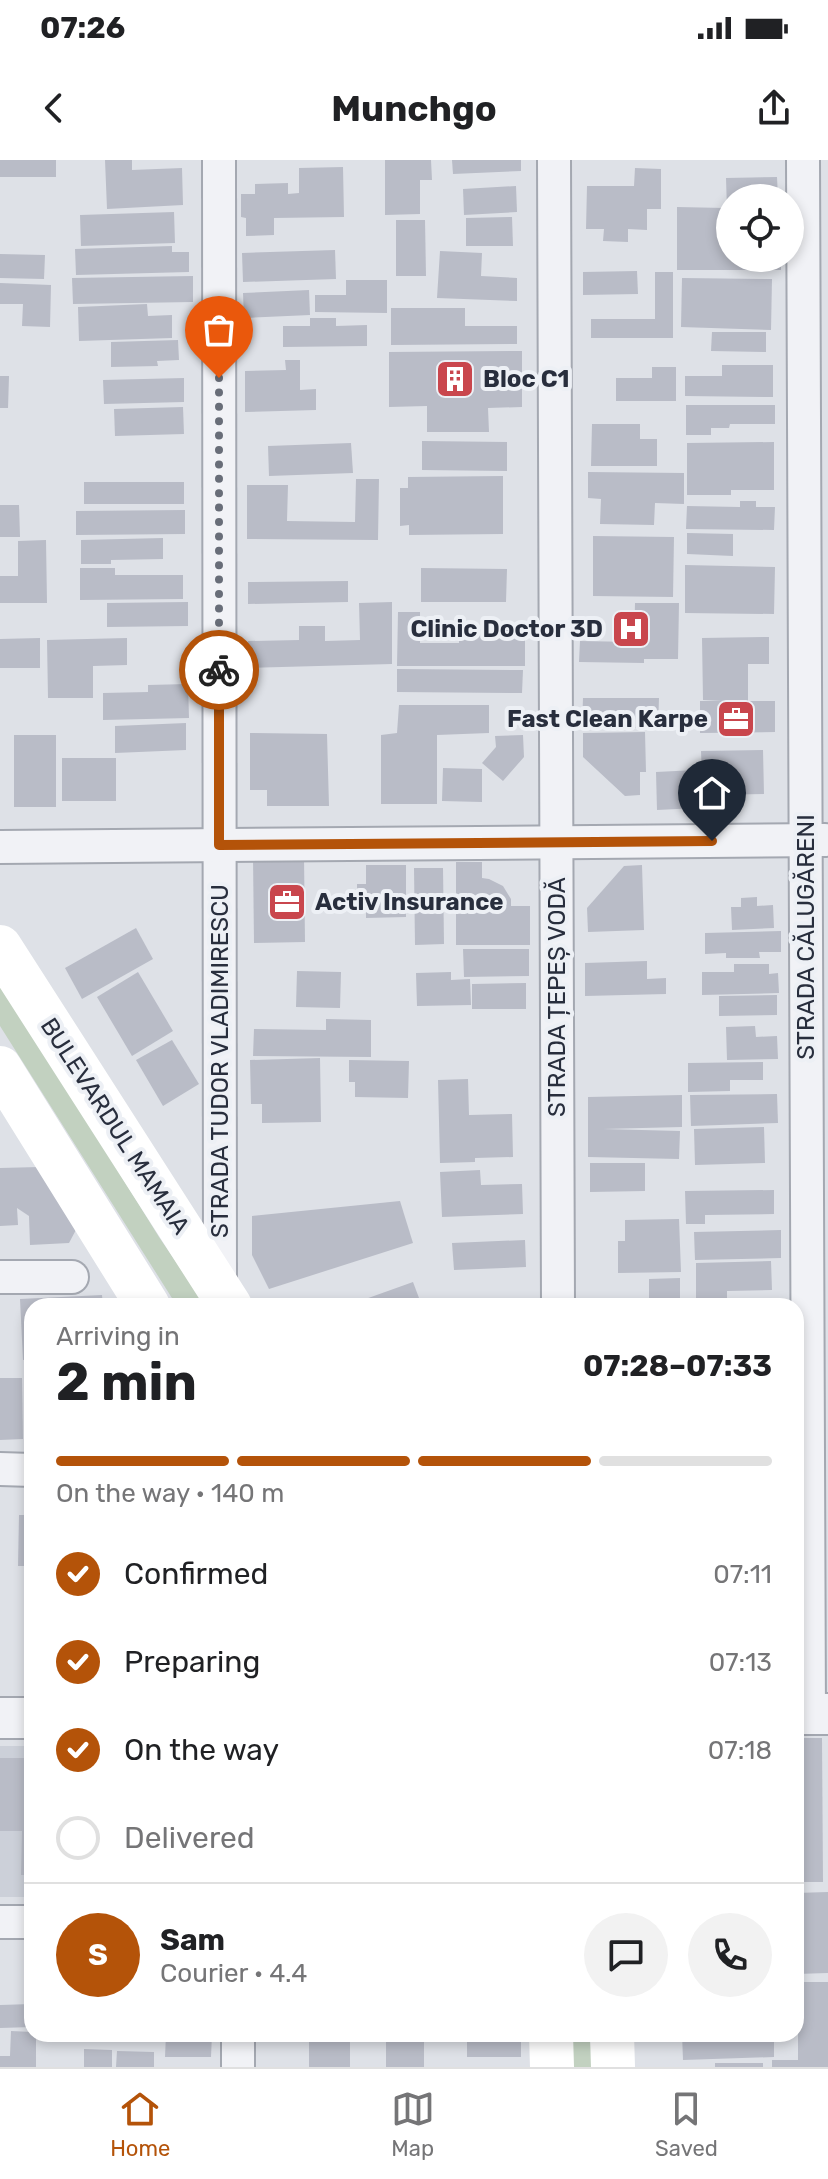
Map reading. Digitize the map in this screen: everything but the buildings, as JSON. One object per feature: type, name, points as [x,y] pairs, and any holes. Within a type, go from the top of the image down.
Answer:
[{"type":"main road","name":"BULEVARDUL MAMAIA","points":[[0,947],[225,1298]]},
{"type":"main road","points":[[0,1068],[143,1298]]},
{"type":"main road","points":[[551,2042],[552,2067]]},
{"type":"main road","points":[[612,2042],[613,2067]]},
{"type":"street","name":"STRADA TUDOR VLADIMIRESCU","points":[[219,160],[219,845],[225,1298]]},
{"type":"street","name":"STRADA ȚEPEȘ VODĂ","points":[[554,160],[558,1298]]},
{"type":"street","name":"STRADA CĂLUGĂRENI","points":[[803,160],[817,840],[811,1714]]},
{"type":"street","points":[[0,847],[817,840]]},
{"type":"street","points":[[0,1277],[72,1277]]},
{"type":"street","points":[[0,1469],[24,1470]]},
{"type":"street","points":[[0,1718],[24,1718]]},
{"type":"street","points":[[0,1922],[24,1922]]},
{"type":"street","points":[[238,2042],[238,2067]]},
{"type":"shaded area","points":[[0,1746],[24,1746],[24,1897],[0,1897]]},
{"type":"green space","points":[[0,981],[159,1237],[201,1298],[172,1298],[0,1026]]},
{"type":"green space","points":[[566,2042],[590,2042],[594,2067],[568,2067]]},
{"type":"way so far","points":[[219,378],[219,670]]},
{"type":"place","name":"Bloc C1","points":[[455,379]]},
{"type":"place","name":"Clinic Doctor 3D","points":[[631,629]]},
{"type":"place","name":"Fast Clean Karpe","points":[[736,719]]},
{"type":"place","name":"Activ Insurance","points":[[287,902]]},
{"type":"route","points":[[219,670],[219,845],[712,841]]}]
